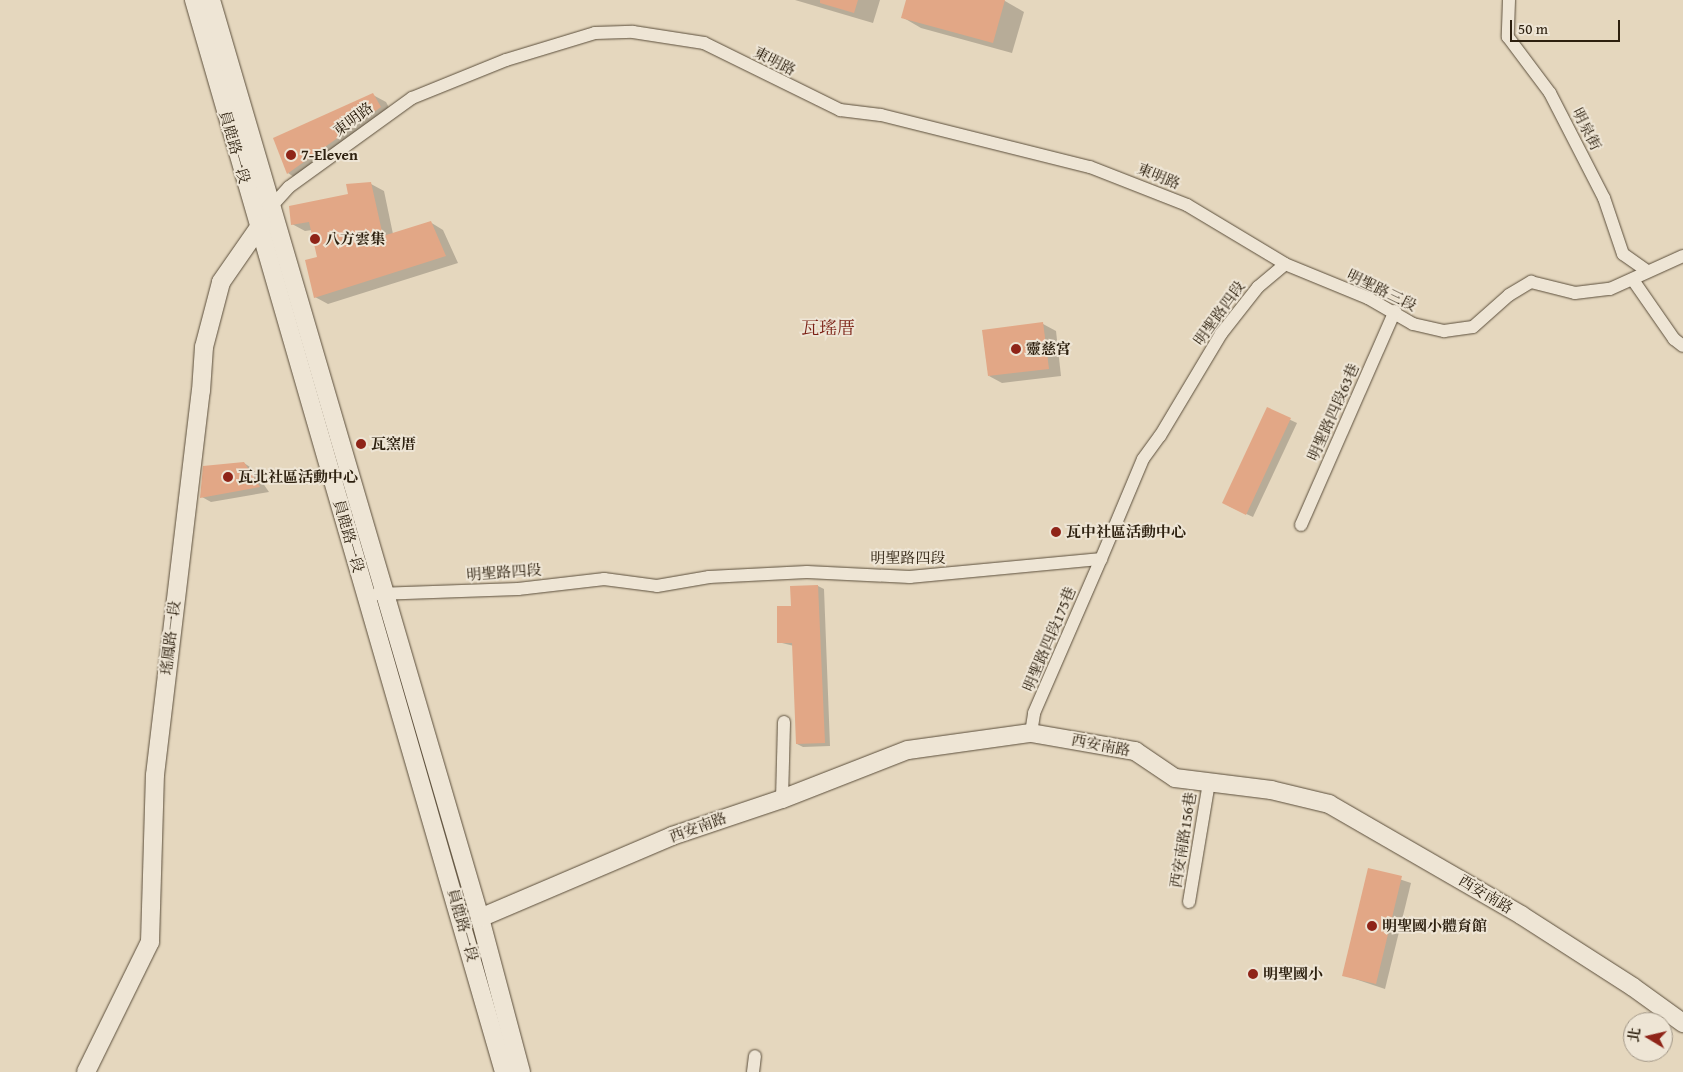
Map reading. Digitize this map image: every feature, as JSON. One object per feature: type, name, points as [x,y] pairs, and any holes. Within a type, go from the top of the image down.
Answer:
[{"type":"main road","name":"員鹿路一段","points":[[194,0],[258,229],[480,918],[520,1072]]},
{"type":"main road","name":"員鹿路一段","points":[[211,0],[270,208],[504,1072]]},
{"type":"main road","name":"瑤鳳路一段","points":[[86,1072],[150,942],[155,775],[202,391],[204,347],[221,282],[258,229],[270,208]]},
{"type":"main road","name":"西安南路","points":[[480,918],[672,836],[782,799],[908,750],[1031,733],[1135,751],[1175,778],[1271,790],[1329,804],[1521,915],[1633,986],[1683,1023]]},
{"type":"street","name":"明泉街","points":[[1509,0],[1508,36],[1550,93],[1604,198],[1623,254],[1646,270]]},
{"type":"street","name":"東明路","points":[[270,208],[289,187],[412,98],[506,60],[595,33],[633,32],[704,43],[840,110],[881,115],[1090,166],[1187,205],[1285,264]]},
{"type":"street","name":"明聖路三段","points":[[1285,264],[1395,311],[1413,324],[1444,331],[1473,327],[1509,295],[1531,282],[1575,293],[1610,289],[1633,280],[1646,270],[1683,256]]},
{"type":"street","name":"明聖路四段","points":[[375,595],[518,589],[604,579],[665,585],[709,577],[807,572],[910,577],[1101,559],[1143,459],[1160,436],[1221,334],[1258,287],[1285,264]]},
{"type":"street","points":[[1633,280],[1674,340],[1683,346]]},
{"type":"street","name":"明聖路四段63巷","points":[[1301,525],[1395,311]]},
{"type":"street","name":"明聖路四段175巷","points":[[1031,733],[1034,713],[1101,559]]},
{"type":"street","points":[[782,799],[784,722]]},
{"type":"street","name":"西安南路156巷","points":[[1189,902],[1209,783]]},
{"type":"street","points":[[753,1072],[755,1056]]},
{"type":"building","points":[[820,0],[858,0],[854,13],[820,3]]},
{"type":"building","points":[[906,0],[1005,0],[993,43],[901,18]]},
{"type":"building","points":[[373,93],[381,107],[287,174],[273,138]]},
{"type":"building","points":[[371,182],[383,236],[431,221],[446,256],[314,298],[305,260],[317,257],[309,222],[291,225],[289,206],[348,194],[346,184]]},
{"type":"building","name":"靈慈宮","points":[[1043,322],[1049,369],[988,376],[982,330]]},
{"type":"building","points":[[1267,407],[1291,418],[1246,515],[1222,503]]},
{"type":"building","name":"瓦北社區活動中心","points":[[244,462],[260,487],[200,498],[203,466]]},
{"type":"building","points":[[818,585],[825,743],[796,744],[792,643],[777,643],[777,606],[791,606],[790,586]]},
{"type":"building","name":"明聖國小體育館","points":[[1368,868],[1402,876],[1376,984],[1342,976]]},
{"type":"place","name":"7-Eleven","points":[[291,155]]},
{"type":"place","name":"八方雲集","points":[[315,239]]},
{"type":"place","name":"靈慈宮","points":[[1016,349]]},
{"type":"place","name":"瓦窯厝","points":[[361,444]]},
{"type":"place","name":"瓦北社區活動中心","points":[[228,477]]},
{"type":"place","name":"瓦中社區活動中心","points":[[1056,532]]},
{"type":"place","name":"明聖國小體育館","points":[[1372,926]]},
{"type":"place","name":"明聖國小","points":[[1253,974]]},
{"type":"district","name":"瓦瑤厝","points":[[828,328]]}]
